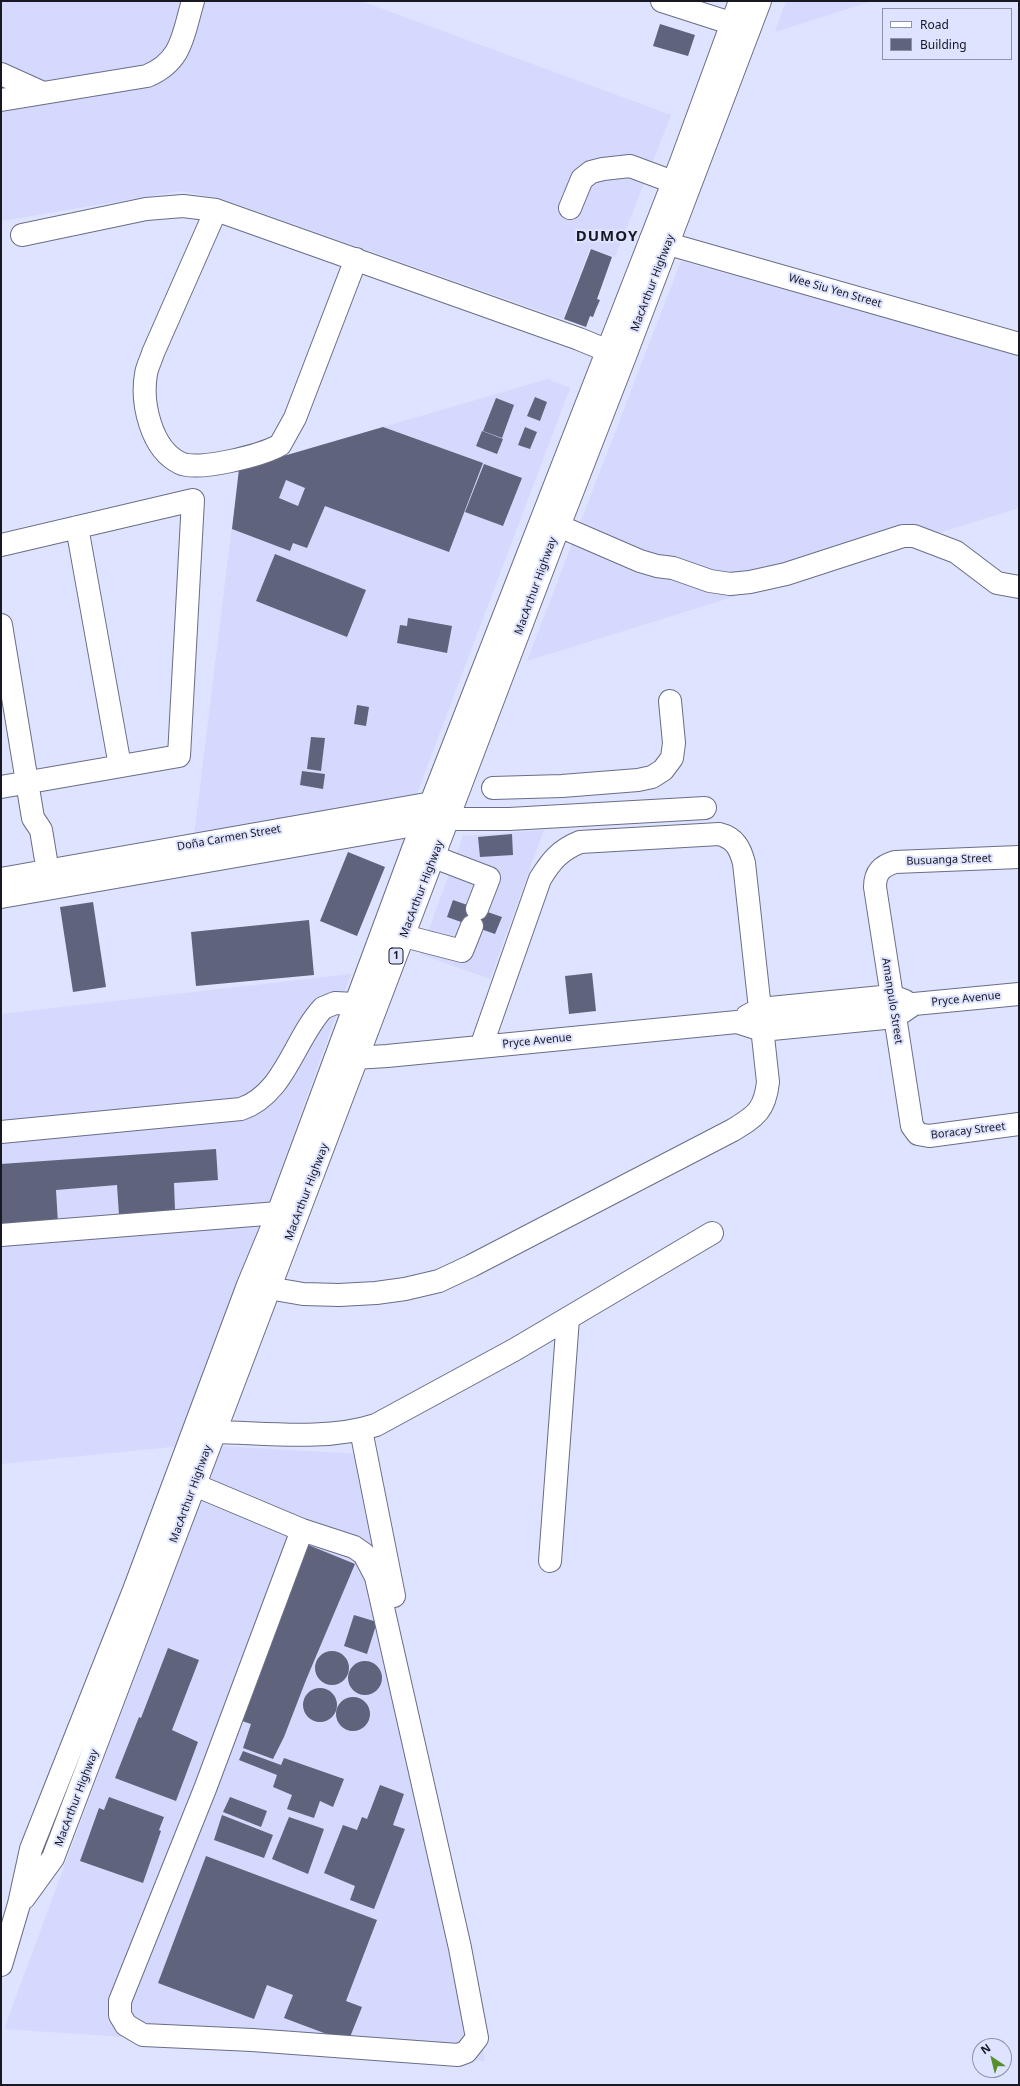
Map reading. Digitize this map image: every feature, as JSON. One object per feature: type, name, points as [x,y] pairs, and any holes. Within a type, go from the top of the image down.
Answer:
[{"type":"main road","points":[[1,100],[148,76],[160,70],[169,63],[178,51],[193,1]]},
{"type":"main road","points":[[662,1],[741,26]]},
{"type":"main road","name":"MacArthur Highway","points":[[19,1904],[53,1858],[195,1485],[269,1288],[278,1239],[278,1213],[428,812],[551,522],[660,241],[741,26],[740,1]]},
{"type":"main road","name":"MacArthur Highway","points":[[1,1965],[19,1904],[31,1849],[136,1583],[248,1284],[278,1239],[358,1058],[457,798],[608,351],[660,241],[673,182],[741,26],[760,1]]},
{"type":"main road","points":[[1,74],[42,93]]},
{"type":"main road","points":[[570,208],[582,179],[591,172],[630,166],[673,182]]},
{"type":"main road","points":[[22,235],[146,209],[183,206],[216,210],[571,336],[608,351]]},
{"type":"main road","points":[[216,210],[153,353],[146,374],[146,410],[154,436],[166,454],[180,463],[195,466],[210,464],[261,453],[280,445],[295,418],[356,259]]},
{"type":"main road","name":"Wee Siu Yen Street","points":[[660,241],[1019,344]]},
{"type":"main road","points":[[1,545],[193,500],[179,756],[1,787]]},
{"type":"main road","points":[[551,522],[640,561],[657,566],[673,568],[710,581],[730,584],[750,582],[786,574],[903,536],[914,536],[956,552],[997,583],[1019,587]]},
{"type":"main road","points":[[77,528],[120,766]]},
{"type":"main road","points":[[1,625],[33,818],[29,832],[43,881]]},
{"type":"main road","points":[[493,788],[562,786],[638,780],[652,777],[663,770],[672,758],[674,743],[670,701]]},
{"type":"main road","name":"Doña Carmen Street","points":[[1,897],[43,881],[428,812],[457,798]]},
{"type":"main road","name":"Doña Carmen Street","points":[[428,812],[449,819],[509,819],[705,808]]},
{"type":"main road","points":[[248,1284],[303,1294],[340,1295],[405,1289],[439,1281],[471,1266],[726,1133],[757,1114],[764,1105],[768,1082],[744,863],[736,843],[727,836],[719,834],[580,842],[566,847],[556,855],[540,879],[481,1047]]},
{"type":"main road","points":[[404,936],[462,951],[488,878],[434,857]]},
{"type":"main road","name":"Busuanga Street","points":[[881,868],[895,862],[1019,857]]},
{"type":"main road","name":"Amanpulo Street","points":[[881,868],[877,875],[875,887],[911,1122],[918,1134]]},
{"type":"main road","name":"Doña Carmen Street","points":[[1,879],[43,881]]},
{"type":"main road","name":"Pryce Avenue","points":[[336,1059],[481,1047],[737,1022],[892,996],[914,1004],[1019,994]]},
{"type":"main road","points":[[1,1132],[241,1110],[249,1107],[267,1095],[323,1008],[335,1003],[355,1004]]},
{"type":"main road","name":"Pryce Avenue","points":[[761,1019],[895,1017],[914,1004]]},
{"type":"main road","name":"Boracay Street","points":[[918,1134],[929,1136],[1019,1124]]},
{"type":"main road","points":[[1,1235],[278,1213]]},
{"type":"main road","points":[[215,1432],[326,1434],[361,1430],[376,1425],[418,1404],[712,1233]]},
{"type":"main road","points":[[550,1561],[568,1318]]},
{"type":"main road","points":[[361,1430],[453,1879]]},
{"type":"main road","points":[[195,1485],[302,1530],[354,1546],[364,1554],[376,1577],[460,1948],[477,2038],[469,2049],[458,2055],[252,2040],[143,2035],[126,2025],[120,2015],[120,2001],[205,1788],[302,1530]]},
{"type":"shaded area","points":[[1,1],[361,1],[671,115],[615,257],[590,248],[563,319],[222,199],[181,191],[1,221]]},
{"type":"shaded area","points":[[786,1],[872,1],[775,32]]},
{"type":"shaded area","points":[[681,261],[1019,354],[1019,508],[527,661]]},
{"type":"shaded area","points":[[548,379],[570,388],[416,796],[194,836],[239,469]]},
{"type":"shaded area","points":[[544,830],[490,979],[420,954],[463,836]]},
{"type":"shaded area","points":[[351,974],[181,1446],[1,1464],[1,1014]]},
{"type":"shaded area","points":[[218,1446],[360,1454],[485,2061],[4,2029],[204,1489]]},
{"type":"building","points":[[660,24],[695,35],[688,56],[653,46]]},
{"type":"building","points":[[591,249],[612,257],[597,299],[600,300],[593,317],[590,316],[586,327],[564,319]]},
{"type":"building","points":[[535,397],[547,402],[540,421],[527,416]]},
{"type":"building","points":[[496,398],[514,405],[502,438],[483,431]]},
{"type":"building","points":[[383,427],[483,463],[449,552],[325,506],[307,548],[293,543],[290,551],[232,529],[239,469]],"holes":[[[286,480],[305,488],[298,506],[279,498]]]},
{"type":"building","points":[[525,427],[537,432],[530,449],[518,445]]},
{"type":"building","points":[[482,431],[503,439],[497,454],[476,446]]},
{"type":"building","points":[[484,464],[522,478],[503,526],[465,512]]},
{"type":"building","points":[[275,554],[366,590],[347,637],[256,601]]},
{"type":"building","points":[[408,618],[452,626],[447,653],[397,643],[400,625],[407,626]]},
{"type":"building","points":[[357,705],[369,707],[366,726],[354,724]]},
{"type":"building","points":[[311,737],[325,738],[321,771],[307,769]]},
{"type":"building","points":[[302,771],[325,774],[323,789],[300,785]]},
{"type":"building","points":[[512,834],[513,855],[480,857],[478,837]]},
{"type":"building","points":[[348,852],[385,867],[357,936],[320,921]]},
{"type":"building","points":[[453,900],[502,917],[495,934],[447,917]]},
{"type":"building","points":[[93,902],[106,987],[73,992],[60,907]]},
{"type":"building","points":[[309,920],[314,975],[196,986],[191,932]]},
{"type":"building","points":[[592,973],[596,1011],[569,1014],[565,976]]},
{"type":"building","points":[[216,1149],[218,1180],[174,1183],[175,1211],[119,1215],[117,1185],[56,1190],[58,1223],[1,1227],[1,1164]]},
{"type":"building","points":[[306,1544],[355,1564],[306,1680],[284,1737],[273,1759],[243,1748],[251,1724],[233,1718]]},
{"type":"building","points":[[354,1615],[377,1622],[367,1654],[344,1646]]},
{"type":"building","points":[[168,1648],[199,1660],[172,1730],[198,1742],[176,1801],[115,1778],[139,1717],[141,1718]]},
{"type":"building","points":[[332,1651],[338,1652],[344,1656],[348,1662],[348,1674],[344,1680],[338,1684],[332,1685],[326,1684],[320,1680],[316,1674],[315,1668],[316,1662],[320,1656],[326,1652]]},
{"type":"building","points":[[365,1661],[371,1662],[377,1666],[381,1672],[381,1684],[377,1690],[371,1694],[365,1695],[359,1694],[353,1690],[349,1684],[348,1678],[349,1672],[353,1666],[359,1662]]},
{"type":"building","points":[[320,1688],[332,1693],[337,1705],[332,1717],[320,1722],[308,1717],[303,1705],[308,1693]]},
{"type":"building","points":[[353,1697],[359,1698],[365,1702],[369,1708],[369,1720],[365,1726],[359,1730],[353,1731],[347,1730],[341,1726],[337,1720],[336,1714],[337,1708],[341,1702],[347,1698]]},
{"type":"building","points":[[243,1751],[281,1765],[284,1758],[344,1779],[333,1807],[320,1801],[314,1818],[287,1809],[292,1795],[273,1787],[277,1775],[239,1760]]},
{"type":"building","points":[[380,1785],[404,1794],[393,1825],[405,1829],[374,1909],[350,1900],[355,1886],[324,1873],[343,1825],[357,1830],[362,1817],[367,1819]]},
{"type":"building","points":[[109,1797],[164,1817],[159,1830],[161,1831],[143,1883],[80,1861],[99,1808],[104,1810]]},
{"type":"building","points":[[230,1797],[267,1811],[261,1827],[223,1812]]},
{"type":"building","points":[[222,1815],[273,1835],[264,1858],[214,1840]]},
{"type":"building","points":[[289,1817],[324,1829],[308,1874],[272,1859]]},
{"type":"building","points":[[206,1856],[377,1920],[346,2001],[362,2007],[348,2042],[284,2018],[293,1995],[267,1985],[254,2019],[158,1983]]},
{"type":"district","name":"DUMOY","points":[[607,237]]}]
